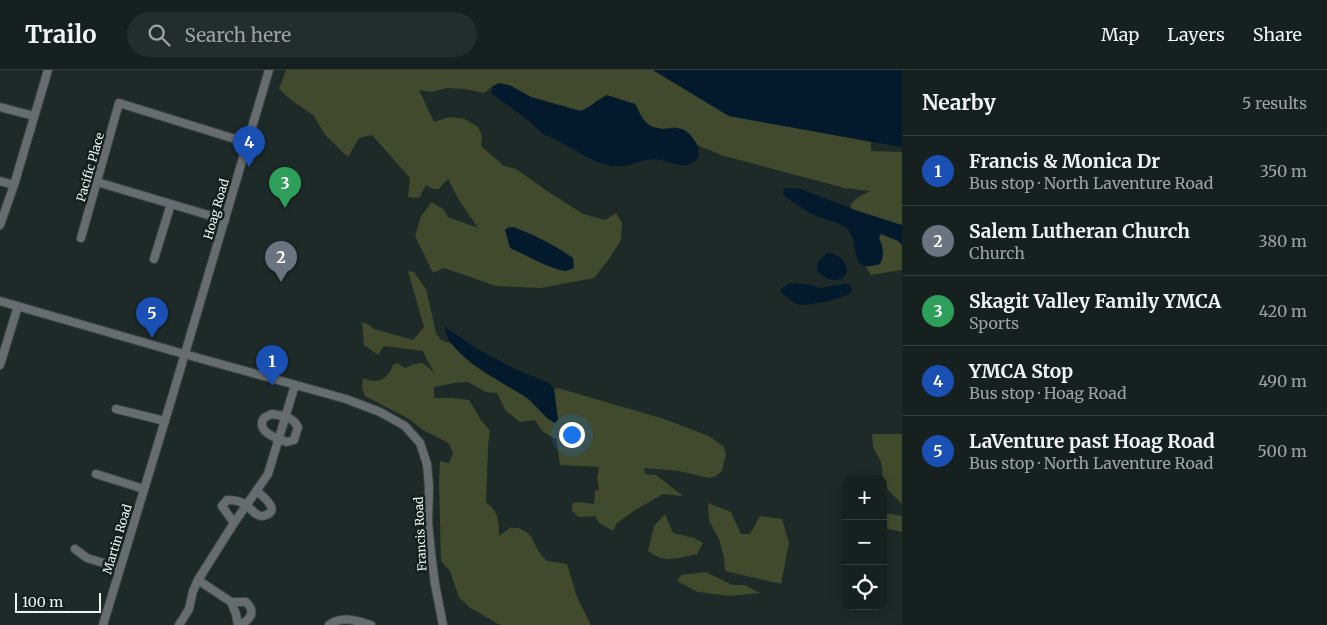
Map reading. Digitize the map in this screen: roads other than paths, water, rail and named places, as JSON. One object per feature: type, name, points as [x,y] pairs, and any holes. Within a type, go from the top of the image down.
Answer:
[{"type":"street","points":[[0,225],[14,185],[48,70]]},
{"type":"street","name":"Hoag Road","points":[[185,354],[268,70]]},
{"type":"street","name":"Pacific Place","points":[[81,238],[120,103],[248,143]]},
{"type":"street","points":[[0,107],[34,116]]},
{"type":"street","points":[[0,182],[14,185]]},
{"type":"street","points":[[97,182],[225,220]]},
{"type":"street","points":[[154,259],[171,204]]},
{"type":"street","points":[[0,301],[295,384],[268,474],[198,580],[189,609],[179,625]]},
{"type":"street","points":[[0,365],[18,306]]},
{"type":"street","name":"Martin Road","points":[[103,625],[185,354]]},
{"type":"street","name":"Francis Road","points":[[295,384],[346,399],[380,412],[405,426],[420,443],[427,464],[429,488],[428,522],[431,553],[443,625]]},
{"type":"street","points":[[116,409],[165,421]]},
{"type":"street","points":[[272,414],[286,416],[296,423],[298,427],[294,440],[287,442],[264,430],[262,420],[266,416],[272,414]]},
{"type":"street","points":[[96,474],[144,489]]},
{"type":"street","points":[[234,524],[222,506],[227,500],[233,500],[247,506],[258,515],[268,515],[271,512],[271,505],[257,491]]},
{"type":"street","points":[[75,549],[87,558],[120,568]]},
{"type":"street","points":[[198,580],[231,602],[239,625],[249,619],[252,614],[251,607],[246,602],[231,602]]},
{"type":"street","points":[[329,625],[338,620],[345,619],[371,625]]},
{"type":"water","points":[[653,70],[902,70],[902,147],[729,116]]},
{"type":"water","points":[[499,83],[509,85],[531,97],[580,111],[607,95],[635,104],[643,119],[651,126],[685,130],[695,141],[699,155],[697,160],[688,165],[656,159],[624,166],[611,166],[594,161],[543,134],[529,121],[491,93],[493,86]]},
{"type":"water","points":[[784,189],[801,189],[855,210],[902,225],[902,245],[898,241],[881,234],[879,238],[883,254],[882,261],[880,264],[863,266],[856,257],[852,237],[848,230],[841,225],[812,214],[786,197],[783,193]]},
{"type":"water","points":[[513,227],[552,245],[573,258],[574,268],[566,271],[554,268],[510,248],[505,230]]},
{"type":"water","points":[[828,252],[839,257],[845,263],[847,269],[841,279],[826,278],[817,271],[818,262]]},
{"type":"water","points":[[794,283],[820,288],[845,283],[850,285],[852,291],[846,296],[801,305],[786,297],[780,291],[786,285]]},
{"type":"water","points":[[445,327],[479,350],[515,369],[549,383],[554,389],[558,420],[555,423],[526,397],[478,368],[455,348],[448,338]]},
{"type":"place","name":"YMCA Stop","points":[[249,167]]},
{"type":"place","name":"Skagit Valley Family YMCA","points":[[285,208]]},
{"type":"place","name":"Salem Lutheran Church","points":[[281,282]]},
{"type":"place","name":"LaVenture past Hoag Road","points":[[152,338]]},
{"type":"place","name":"Francis & Monica Dr","points":[[272,386]]}]
